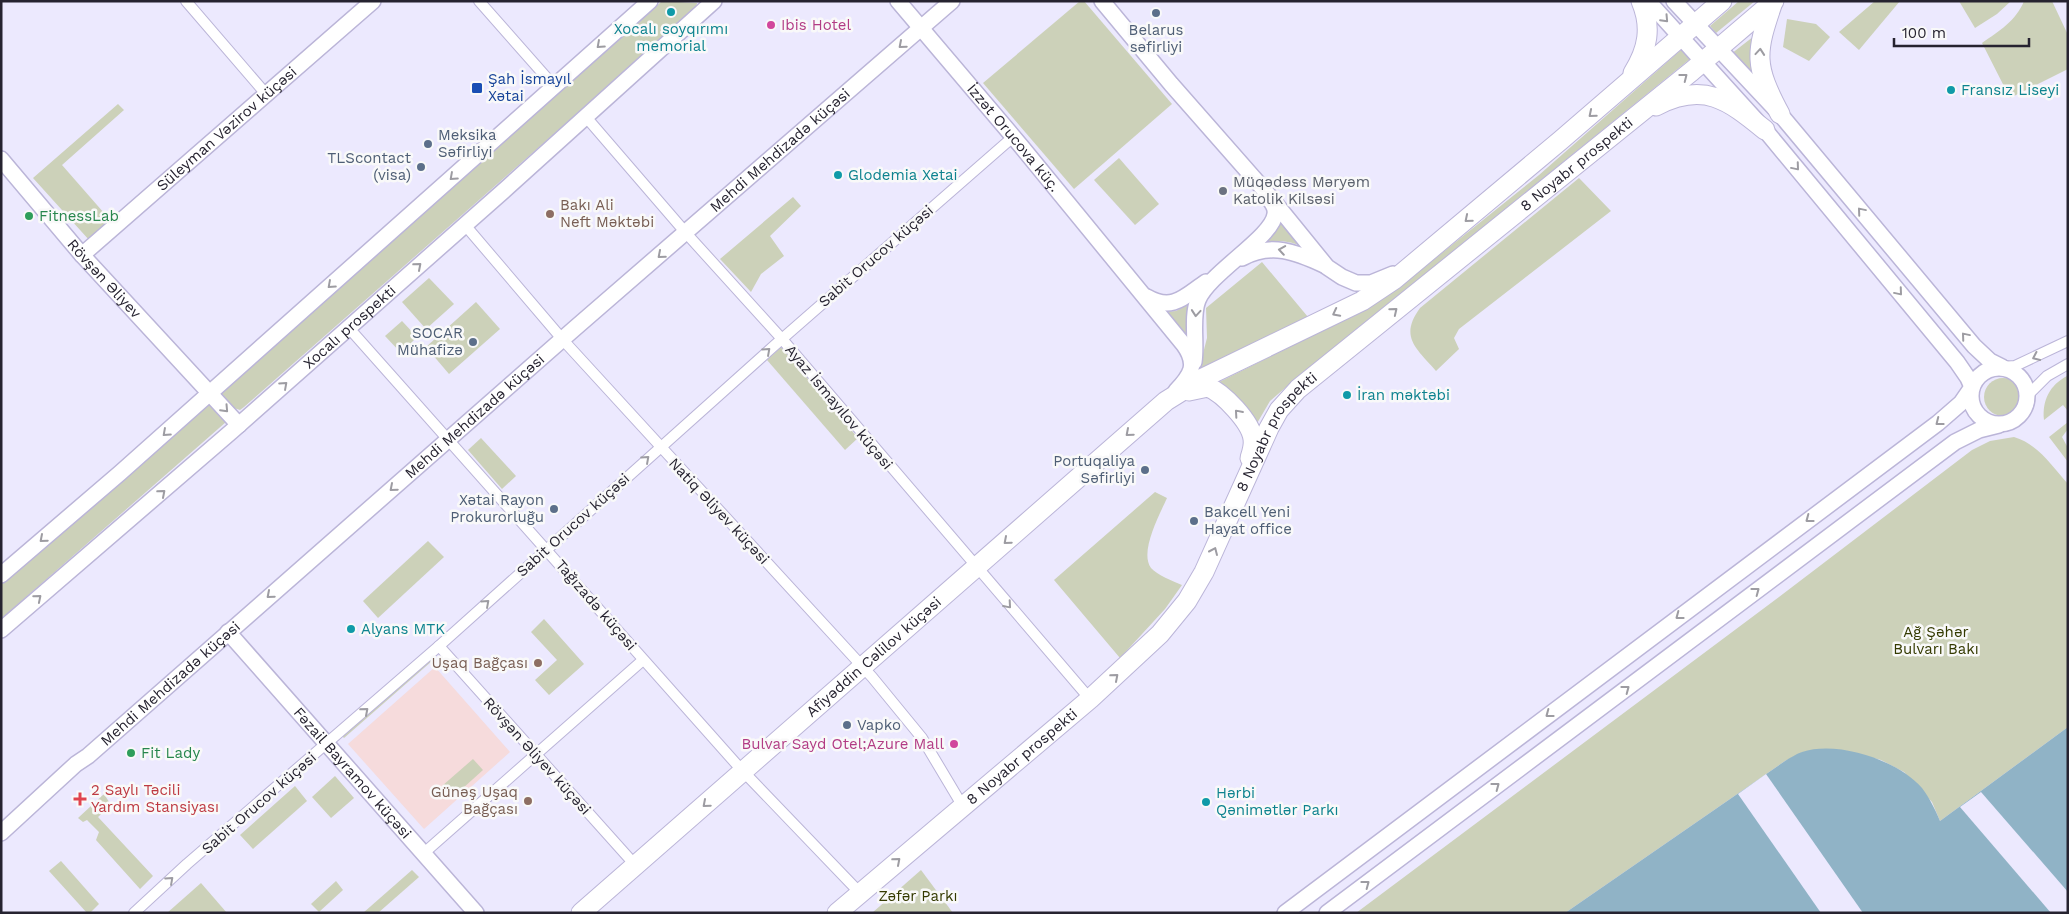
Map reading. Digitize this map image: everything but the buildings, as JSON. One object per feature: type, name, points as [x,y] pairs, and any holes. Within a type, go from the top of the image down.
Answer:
[{"type":"highway","points":[[1616,94],[1639,64],[1648,40],[1647,18],[1641,1]]},
{"type":"highway","name":"8 Noyabr prospekti","points":[[1166,401],[1203,378],[1362,301],[1415,263],[1616,94],[1722,1]]},
{"type":"highway","points":[[1774,1],[1763,32],[1759,62],[1762,77],[1780,114]]},
{"type":"highway","name":"8 Noyabr prospekti","points":[[837,913],[962,805],[1090,699],[1155,640],[1187,601],[1213,554],[1247,474],[1279,410],[1298,389],[1704,61],[1774,1]]},
{"type":"highway","points":[[1629,121],[1659,104],[1693,94],[1718,97],[1765,130]]},
{"type":"highway","points":[[1166,401],[1204,387],[1216,390],[1222,394],[1244,420],[1252,434],[1252,452],[1247,474]]},
{"type":"highway","name":"Afiyəddin Cəlilov küçəsi","points":[[581,913],[1166,401]]},
{"type":"main road","name":"Süleyman Vəzirov küçəsi","points":[[82,256],[373,1]]},
{"type":"main road","points":[[1,574],[210,393],[650,1]]},
{"type":"main road","points":[[695,18],[705,1]]},
{"type":"main road","name":"Xocalı prospekti","points":[[695,18],[711,1]]},
{"type":"main road","name":"Xocalı prospekti","points":[[1,630],[239,425],[714,1]]},
{"type":"main road","name":"İzzət Orucova küç.","points":[[898,1],[1142,293],[1184,345],[1193,366]]},
{"type":"main road","name":"Mehdi Mehdizadə küçəsi","points":[[1,833],[76,764],[88,756],[952,1]]},
{"type":"main road","points":[[1102,1],[1328,267]]},
{"type":"main road","points":[[1648,1],[1765,130],[1963,369],[1972,387],[1972,404],[1976,412],[1982,419],[1999,424]]},
{"type":"main road","points":[[1327,913],[1956,442],[1979,430],[2012,422],[2025,408],[2028,395],[2026,387],[2017,373],[1990,361],[1974,346],[1780,114],[1674,1]]},
{"type":"main road","name":"Rövşən Əliyev","points":[[1,159],[82,256],[239,425]]},
{"type":"main road","points":[[1166,401],[1182,384],[1193,366],[1198,300],[1225,268],[1258,238],[1273,221],[1275,208],[1266,192]]},
{"type":"main road","points":[[1142,293],[1164,304],[1178,302],[1243,257],[1266,249],[1288,251],[1328,267],[1349,280],[1365,284],[1379,280],[1415,263]]},
{"type":"main road","points":[[1285,913],[1938,423],[1957,407],[1972,387],[1976,378],[1992,368],[2002,367]]},
{"type":"main road","name":"Fəzail Bayramov küçəsi","points":[[228,632],[328,743],[476,913]]},
{"type":"street","points":[[186,1],[266,94]]},
{"type":"street","points":[[479,1],[554,86]]},
{"type":"street","name":"Ayaz İsmayılov küçəsi","points":[[586,117],[686,233],[782,339],[1090,699]]},
{"type":"street","name":"Sabit Orucov küçəsi","points":[[134,913],[187,864],[438,646],[782,339],[1013,138]]},
{"type":"street","name":"Natiq Əliyev küçəsi","points":[[465,225],[563,340],[862,667],[922,738],[962,805]]},
{"type":"street","name":"Tağızadə küçəsi","points":[[348,327],[743,772]]},
{"type":"street","points":[[2002,367],[2015,366],[2068,341]]},
{"type":"street","points":[[2028,395],[2047,376],[2068,364]]},
{"type":"street","name":"Rövşən Əliyev küçəsi","points":[[438,646],[636,866]]},
{"type":"street","points":[[424,853],[643,660]]},
{"type":"street","points":[[743,772],[860,893]]},
{"type":"shaded area","points":[[435,667],[510,752],[424,829],[348,744]]},
{"type":"green space","points":[[662,1],[697,3],[696,9],[244,407],[240,410],[234,408],[220,392]]},
{"type":"green space","points":[[1080,1],[1084,1],[1172,104],[1074,189],[983,83]]},
{"type":"green space","points":[[1739,1],[1755,1],[1716,33],[1710,26]]},
{"type":"green space","points":[[1875,1],[1900,1],[1859,50],[1839,32]]},
{"type":"green space","points":[[1959,1],[2011,1],[1997,14],[1975,28]]},
{"type":"green space","points":[[2024,1],[2052,1],[2068,35],[2068,69],[2010,98],[1982,43],[2012,20]]},
{"type":"green space","points":[[1787,19],[1816,24],[1830,37],[1809,61],[1783,47]]},
{"type":"green space","points":[[1758,33],[1751,53],[1754,78],[1731,54]]},
{"type":"green space","points":[[1682,49],[1690,59],[1292,382],[1270,401],[1256,425],[1219,382],[1336,324],[1390,292],[1417,273],[1539,175]]},
{"type":"green space","points":[[118,104],[124,110],[62,165],[111,221],[90,241],[33,178]]},
{"type":"green space","points":[[1119,158],[1159,204],[1135,225],[1094,180]]},
{"type":"green space","points":[[1579,178],[1611,211],[1459,329],[1454,338],[1459,349],[1436,371],[1417,349],[1411,335],[1414,318],[1420,308]]},
{"type":"green space","points":[[793,197],[801,206],[770,236],[784,256],[761,274],[751,292],[720,259]]},
{"type":"green space","points":[[1282,221],[1305,247],[1284,241],[1263,244]]},
{"type":"green space","points":[[1262,262],[1308,317],[1242,351],[1199,369],[1207,338],[1206,308]]},
{"type":"green space","points":[[429,278],[454,304],[426,329],[402,302]]},
{"type":"green space","points":[[476,302],[500,329],[449,374],[426,347]]},
{"type":"green space","points":[[1187,305],[1190,343],[1164,312],[1176,311]]},
{"type":"green space","points":[[402,321],[417,337],[401,353],[385,336]]},
{"type":"green space","points":[[781,347],[858,438],[845,450],[767,360]]},
{"type":"green space","points":[[2067,376],[2068,411],[2063,405],[2044,420],[2044,406],[2048,394],[2056,384]]},
{"type":"green space","points":[[2003,378],[2016,384],[2022,397],[2016,410],[2003,416],[1990,410],[1984,397],[1990,384]]},
{"type":"green space","points":[[208,401],[226,422],[1,619],[1,583]]},
{"type":"green space","points":[[2068,422],[2068,429],[2062,437],[2068,448],[2068,462],[2049,437]]},
{"type":"green space","name":"Ağ Şəhər Bulvarı Bakı","points":[[2014,437],[2023,440],[2037,450],[2068,484],[2068,727],[1940,821],[1932,802],[1904,772],[1881,760],[1859,754],[1803,752],[1785,761],[1565,913],[1356,913],[1779,597],[1972,450],[1990,441]]},
{"type":"green space","points":[[481,438],[516,476],[502,489],[468,450]]},
{"type":"green space","points":[[1155,492],[1167,498],[1152,533],[1147,553],[1148,561],[1151,568],[1157,573],[1182,585],[1165,609],[1120,658],[1054,580]]},
{"type":"green space","points":[[428,541],[444,557],[378,618],[363,601]]},
{"type":"green space","points":[[544,619],[584,664],[549,695],[535,680],[557,660],[531,632]]},
{"type":"green space","points":[[430,656],[432,661],[344,738],[341,735]]},
{"type":"green space","points":[[473,759],[483,770],[452,798],[442,786]]},
{"type":"green space","points":[[335,776],[354,798],[331,818],[312,797]]},
{"type":"green space","points":[[295,786],[307,801],[253,849],[240,835]]},
{"type":"green space","points":[[104,794],[111,805],[98,817],[153,876],[140,889],[96,840],[99,832],[87,820],[83,822],[78,818]]},
{"type":"green space","points":[[61,861],[99,904],[90,913],[87,913],[49,871]]},
{"type":"green space","points":[[412,870],[419,877],[378,913],[363,913]]},
{"type":"green space","name":"Zəfər Parkı","points":[[921,870],[953,913],[872,913]]},
{"type":"green space","points":[[336,881],[343,890],[319,912],[311,904]]},
{"type":"green space","points":[[201,883],[227,913],[167,913]]},
{"type":"water","points":[[2068,727],[2068,913],[1565,913],[1785,761],[1802,752],[1816,749],[1832,749],[1866,755],[1883,761],[1911,778],[1922,788],[1940,821]]},
{"type":"pier","points":[[1766,774],[1863,913],[1821,913],[1738,794]]},
{"type":"pier","points":[[1981,792],[2068,892],[2068,913],[2051,913],[1960,807]]},
{"type":"place","name":"Xocalı soyqırımı memorial","points":[[671,12]]},
{"type":"place","name":"Belarus səfirliyi","points":[[1156,13]]},
{"type":"place","name":"Ibis Hotel","points":[[771,25]]},
{"type":"place","name":"Şah İsmayıl Xətai","points":[[477,88]]},
{"type":"place","name":"Fransız Liseyi","points":[[1951,90]]},
{"type":"place","name":"Meksika Səfirliyi","points":[[428,144]]},
{"type":"place","name":"TLScontact (visa)","points":[[421,167]]},
{"type":"place","name":"Glodemia Xetai","points":[[838,175]]},
{"type":"place","name":"Müqədəss Məryəm Katolik Kilsəsi","points":[[1223,191]]},
{"type":"place","name":"Bakı Ali Neft Məktəbi","points":[[550,214]]},
{"type":"place","name":"FitnessLab","points":[[29,216]]},
{"type":"place","name":"SOCAR Mühafizə","points":[[473,342]]},
{"type":"place","name":"İran məktəbi","points":[[1347,395]]},
{"type":"place","name":"Portuqaliya Səfirliyi","points":[[1145,470]]},
{"type":"place","name":"Xətai Rayon Prokurorluğu","points":[[554,509]]},
{"type":"place","name":"Bakcell Yeni Hayat office","points":[[1194,521]]},
{"type":"place","name":"Alyans MTK","points":[[351,629]]},
{"type":"place","name":"Uşaq Bağçası","points":[[538,663]]},
{"type":"place","name":"Vapko","points":[[847,725]]},
{"type":"place","name":"Bulvar Sayd Otel;Azure Mall","points":[[954,744]]},
{"type":"place","name":"Fit Lady","points":[[131,753]]},
{"type":"place","name":"2 Saylı Təcili Yardım Stansiyası","points":[[80,799]]},
{"type":"place","name":"Günəş Uşaq Bağçası","points":[[528,801]]},
{"type":"place","name":"Hərbi Qənimətlər Parkı","points":[[1206,802]]}]
